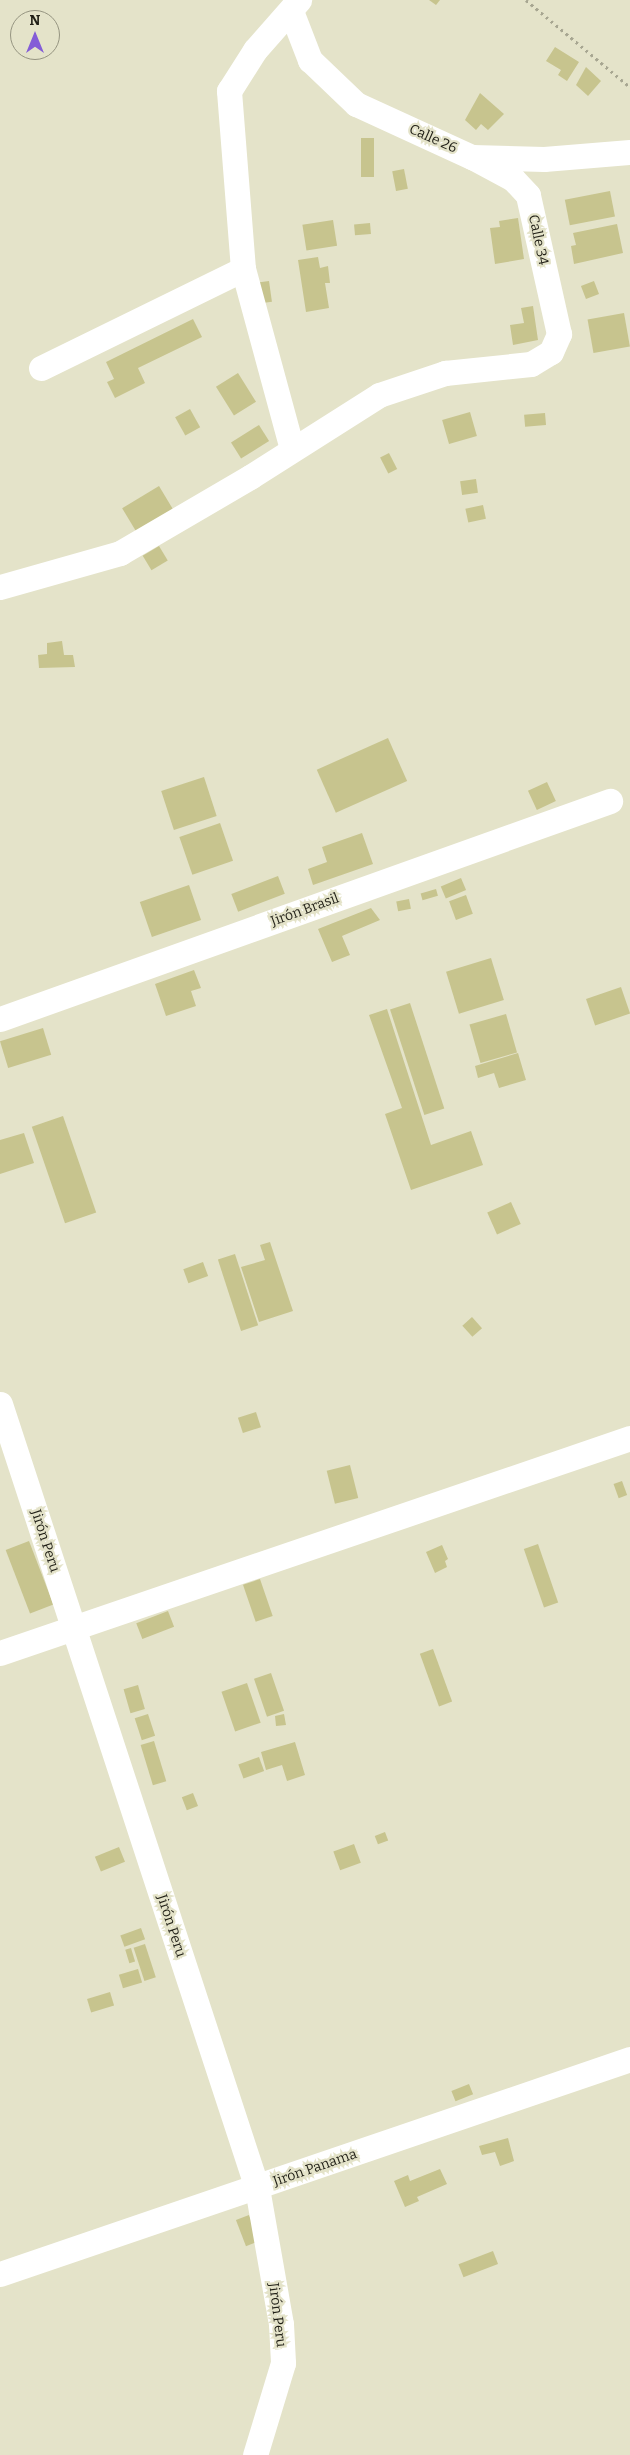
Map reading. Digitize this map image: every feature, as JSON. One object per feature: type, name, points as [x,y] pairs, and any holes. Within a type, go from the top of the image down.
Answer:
[{"type":"street","name":"Calle 26","points":[[295,6],[310,60],[356,104],[472,157],[544,159],[628,150]]},
{"type":"street","points":[[0,587],[120,553],[292,449],[243,269],[229,91],[255,50],[295,6]]},
{"type":"street","name":"Calle 34","points":[[292,449],[379,395],[446,373],[531,364],[551,352],[559,334],[528,195],[513,179],[472,157]]},
{"type":"street","points":[[41,368],[243,269]]},
{"type":"street","name":"Jirón Brasil","points":[[0,1019],[610,801]]},
{"type":"street","name":"Jirón Peru","points":[[0,1404],[257,2188],[281,2324],[282,2363],[256,2455]]},
{"type":"street","points":[[0,1653],[630,1438]]},
{"type":"street","name":"Jirón Panama","points":[[0,2274],[257,2188],[630,2059]]},
{"type":"path","points":[[526,0],[630,87]]},
{"type":"building","points":[[429,0],[440,0],[436,5]]},
{"type":"building","points":[[555,47],[579,62],[567,81],[558,75],[561,70],[546,61]]},
{"type":"building","points":[[586,67],[601,81],[588,96],[576,85]]},
{"type":"building","points":[[480,93],[504,114],[488,130],[481,124],[476,130],[465,120]]},
{"type":"building","points":[[361,138],[374,138],[374,177],[361,177]]},
{"type":"building","points":[[404,169],[408,189],[396,191],[392,171]]},
{"type":"building","points":[[610,191],[615,217],[570,225],[565,200]]},
{"type":"building","points":[[518,218],[524,259],[495,264],[490,228],[500,227],[499,221]]},
{"type":"building","points":[[333,220],[337,246],[306,251],[302,225]]},
{"type":"building","points":[[370,223],[371,234],[355,235],[354,224]]},
{"type":"building","points":[[617,224],[623,253],[574,264],[571,246],[576,245],[573,233]]},
{"type":"building","points":[[318,257],[320,268],[328,266],[330,283],[325,283],[329,308],[306,312],[298,260]]},
{"type":"building","points":[[269,281],[272,302],[259,304],[256,283]]},
{"type":"building","points":[[594,281],[599,294],[586,299],[581,286]]},
{"type":"building","points":[[533,306],[538,340],[513,345],[510,325],[524,323],[521,308]]},
{"type":"building","points":[[624,313],[630,346],[593,353],[588,319]]},
{"type":"building","points":[[193,319],[202,337],[138,368],[145,383],[115,398],[107,382],[114,379],[106,362]]},
{"type":"building","points":[[238,373],[256,402],[234,416],[216,387]]},
{"type":"building","points":[[190,409],[200,427],[185,436],[175,417]]},
{"type":"building","points":[[470,412],[477,436],[449,444],[442,420]]},
{"type":"building","points":[[545,413],[546,425],[525,427],[524,415]]},
{"type":"building","points":[[259,425],[269,441],[241,459],[231,442]]},
{"type":"building","points":[[389,453],[397,469],[388,474],[380,458]]},
{"type":"building","points":[[476,479],[478,493],[462,495],[460,481]]},
{"type":"building","points":[[159,486],[174,511],[137,533],[122,508]]},
{"type":"building","points":[[483,505],[486,519],[468,522],[465,509]]},
{"type":"building","points":[[159,546],[168,561],[151,570],[143,556]]},
{"type":"building","points":[[62,641],[64,655],[73,655],[75,667],[39,668],[38,655],[47,654],[47,643]]},
{"type":"building","points":[[388,738],[407,781],[336,813],[317,770]]},
{"type":"building","points":[[204,777],[217,816],[174,830],[161,791]]},
{"type":"building","points":[[547,782],[556,801],[537,810],[528,791]]},
{"type":"building","points":[[220,823],[233,861],[192,875],[179,837]]},
{"type":"building","points":[[362,833],[373,864],[313,885],[308,869],[327,862],[322,847]]},
{"type":"building","points":[[278,876],[285,894],[238,912],[231,894]]},
{"type":"building","points":[[461,878],[466,890],[446,899],[441,887]]},
{"type":"building","points":[[189,885],[201,920],[152,937],[140,902]]},
{"type":"building","points":[[436,889],[438,896],[423,900],[421,893]]},
{"type":"building","points":[[466,895],[473,914],[456,920],[449,901]]},
{"type":"building","points":[[409,899],[411,909],[398,911],[396,901]]},
{"type":"building","points":[[371,908],[380,920],[342,936],[350,955],[332,962],[318,929]]},
{"type":"building","points":[[491,958],[504,1000],[459,1014],[446,972]]},
{"type":"building","points":[[194,970],[201,988],[191,991],[196,1006],[166,1016],[155,984]]},
{"type":"building","points":[[621,987],[630,1014],[595,1026],[586,999]]},
{"type":"building","points":[[410,1003],[444,1109],[424,1115],[390,1009]]},
{"type":"building","points":[[387,1009],[431,1145],[471,1131],[483,1165],[411,1190],[385,1114],[402,1108],[369,1015]]},
{"type":"building","points":[[506,1014],[517,1052],[480,1063],[469,1024]]},
{"type":"building","points":[[43,1028],[51,1055],[8,1068],[0,1041]]},
{"type":"building","points":[[518,1053],[526,1080],[499,1088],[494,1073],[478,1078],[475,1066]]},
{"type":"building","points":[[63,1116],[96,1212],[65,1223],[32,1127]]},
{"type":"building","points":[[24,1133],[34,1163],[0,1174],[0,1140]]},
{"type":"building","points":[[511,1202],[521,1224],[497,1235],[487,1213]]},
{"type":"building","points":[[270,1242],[293,1311],[259,1322],[241,1267],[265,1260],[260,1245]]},
{"type":"building","points":[[235,1254],[258,1325],[241,1331],[218,1260]]},
{"type":"building","points":[[203,1262],[208,1276],[188,1283],[183,1269]]},
{"type":"building","points":[[472,1317],[482,1328],[472,1337],[462,1326]]},
{"type":"building","points":[[256,1412],[261,1427],[243,1433],[238,1418]]},
{"type":"building","points":[[350,1465],[358,1498],[335,1504],[327,1471]]},
{"type":"building","points":[[622,1481],[627,1495],[619,1498],[614,1484]]},
{"type":"building","points":[[29,1541],[53,1604],[30,1613],[6,1550]]},
{"type":"building","points":[[538,1544],[558,1603],[544,1608],[524,1549]]},
{"type":"building","points":[[442,1545],[448,1559],[445,1561],[447,1567],[435,1573],[426,1552]]},
{"type":"building","points":[[260,1579],[273,1616],[256,1622],[243,1585]]},
{"type":"building","points":[[168,1611],[174,1627],[142,1639],[136,1623]]},
{"type":"building","points":[[433,1649],[452,1702],[439,1706],[420,1654]]},
{"type":"building","points":[[271,1673],[284,1711],[267,1717],[254,1679]]},
{"type":"building","points":[[247,1683],[261,1723],[235,1732],[221,1692]]},
{"type":"building","points":[[138,1685],[145,1709],[130,1713],[124,1689]]},
{"type":"building","points":[[148,1714],[155,1736],[142,1740],[135,1718]]},
{"type":"building","points":[[284,1714],[286,1725],[276,1726],[275,1716]]},
{"type":"building","points":[[154,1741],[166,1781],[153,1785],[141,1745]]},
{"type":"building","points":[[295,1742],[305,1775],[287,1781],[282,1765],[266,1770],[261,1752]]},
{"type":"building","points":[[259,1757],[264,1771],[243,1779],[238,1765]]},
{"type":"building","points":[[193,1793],[198,1806],[187,1810],[182,1797]]},
{"type":"building","points":[[385,1832],[388,1840],[378,1844],[375,1836]]},
{"type":"building","points":[[354,1844],[361,1863],[340,1870],[333,1852]]},
{"type":"building","points":[[119,1847],[125,1862],[101,1872],[95,1857]]},
{"type":"building","points":[[141,1928],[145,1939],[124,1947],[120,1936]]},
{"type":"building","points":[[145,1944],[156,1977],[144,1981],[134,1948]]},
{"type":"building","points":[[131,1948],[135,1961],[129,1963],[125,1950]]},
{"type":"building","points":[[138,1969],[142,1982],[123,1988],[119,1975]]},
{"type":"building","points":[[110,1992],[114,2005],[91,2012],[87,1999]]},
{"type":"building","points":[[469,2084],[473,2094],[456,2101],[451,2091]]},
{"type":"building","points":[[508,2138],[514,2161],[500,2166],[495,2152],[482,2155],[479,2146]]},
{"type":"building","points":[[440,2169],[447,2184],[417,2197],[419,2201],[405,2207],[394,2181],[408,2175],[410,2181]]},
{"type":"building","points":[[249,2215],[259,2241],[246,2246],[236,2220]]},
{"type":"building","points":[[493,2251],[498,2264],[463,2277],[458,2264]]}]
